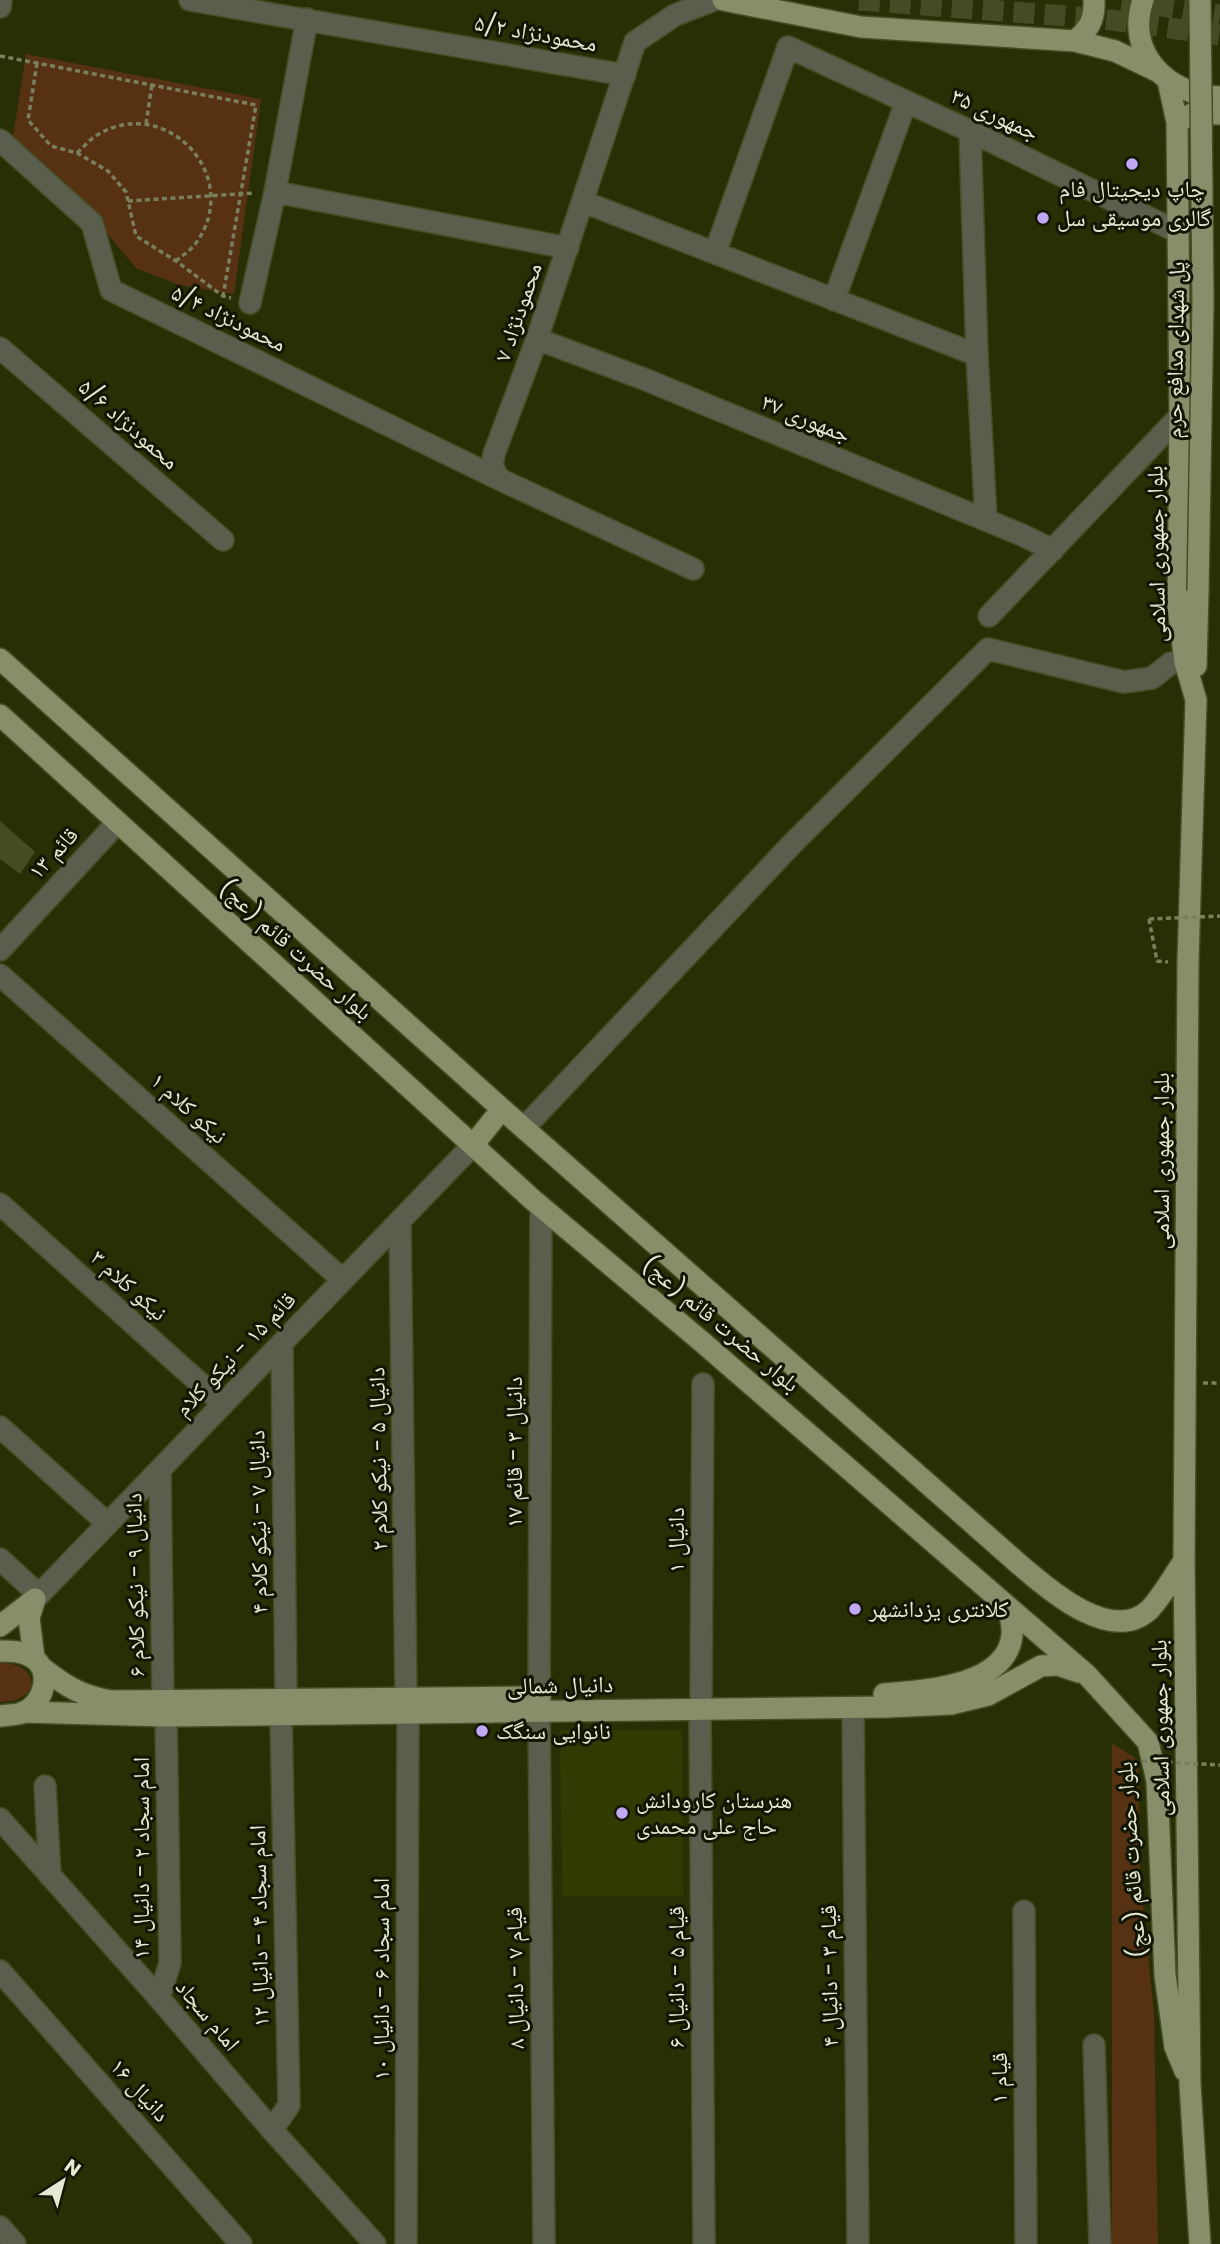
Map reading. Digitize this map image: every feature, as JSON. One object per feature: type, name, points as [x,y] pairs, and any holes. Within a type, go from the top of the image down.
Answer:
[{"type":"main road","points":[[723,0],[861,27],[1074,41],[1115,51],[1163,76],[1182,90],[1201,96],[1220,97]]},
{"type":"main road","points":[[1074,41],[1089,29],[1095,8],[1094,0]]},
{"type":"main road","name":"بلوار جمهوری اسلامی","points":[[1143,0],[1139,28],[1144,47],[1163,76],[1177,122],[1180,416],[1178,607],[1185,662],[1195,700],[1188,962],[1184,1561],[1190,2084],[1200,2244]]},
{"type":"main road","name":"پل شهدای مدافع حرم","points":[[1195,700],[1203,301],[1200,0]]},
{"type":"main road","points":[[1177,122],[1194,113],[1220,114]]},
{"type":"main road","name":"بلوار حضرت قائم (عج)","points":[[0,659],[502,1109],[1020,1566],[1068,1604],[1100,1617],[1126,1622],[1148,1611],[1184,1561]]},
{"type":"main road","name":"بلوار حضرت قائم (عج)","points":[[0,715],[541,1207],[701,1341],[1087,1675],[1148,1742],[1157,1781],[1165,1975],[1175,2047],[1190,2084]]},
{"type":"main road","points":[[474,1145],[502,1109]]},
{"type":"main road","points":[[0,1626],[37,1597]]},
{"type":"main road","points":[[23,1712],[34,1706],[42,1694],[45,1681],[29,1634],[29,1618],[37,1597]]},
{"type":"main road","name":"دانیال شمالی","points":[[0,1716],[23,1712],[164,1708],[539,1704],[701,1703],[853,1708],[929,1697],[990,1671],[1006,1653],[1012,1636],[1009,1608]]},
{"type":"main road","points":[[0,1651],[16,1651],[37,1663]]},
{"type":"main road","name":"دانیال شمالی","points":[[37,1663],[69,1689],[89,1697],[164,1708]]},
{"type":"main road","name":"دانیال شمالی","points":[[701,1703],[886,1694],[929,1697],[951,1703],[988,1695],[1041,1666],[1058,1665],[1087,1675]]},
{"type":"street","points":[[0,7],[1,0]]},
{"type":"street","name":"محمودنژاد ۵/۲","points":[[190,0],[625,75]]},
{"type":"street","name":"محمودنژاد ۷","points":[[499,478],[492,466],[494,454],[584,202],[635,43],[675,15],[714,0]]},
{"type":"street","points":[[250,303],[275,192],[307,19]]},
{"type":"street","name":"جمهوری ۳۵","points":[[715,254],[788,47],[970,131],[1178,232]]},
{"type":"street","points":[[834,300],[906,102]]},
{"type":"street","points":[[970,131],[977,355],[986,520]]},
{"type":"street","name":"محمودنژاد ۵/۴","points":[[0,140],[92,223],[111,290],[499,478]]},
{"type":"street","points":[[275,192],[568,248]]},
{"type":"street","points":[[584,202],[977,355]]},
{"type":"street","name":"جمهوری ۳۷","points":[[537,339],[656,384],[1053,550]]},
{"type":"street","name":"محمودنژاد ۵/۶","points":[[0,348],[223,540]]},
{"type":"street","points":[[989,616],[1180,416]]},
{"type":"street","points":[[499,478],[693,569]]},
{"type":"street","points":[[524,1128],[793,843],[988,649],[1124,682],[1152,678],[1171,663],[1185,662]]},
{"type":"street","name":"قائم ۱۳","points":[[0,950],[117,823]]},
{"type":"street","name":"نیکو کلام ۱","points":[[0,975],[343,1280]]},
{"type":"street","name":"قائم ۱۵ - نیکو کلام","points":[[37,1597],[474,1145]]},
{"type":"street","name":"نیکو کلام ۳","points":[[0,1204],[223,1404]]},
{"type":"street","name":"دانیال ۳ - قائم ۱۷","points":[[539,1704],[541,1207]]},
{"type":"street","name":"دانیال ۵ - نیکو کلام ۲","points":[[400,1221],[407,1706]]},
{"type":"street","name":"دانیال ۷ - نیکو کلام ۴","points":[[282,1343],[284,1707]]},
{"type":"street","name":"دانیال ۱","points":[[701,1703],[703,1384]]},
{"type":"street","points":[[0,1427],[107,1523]]},
{"type":"street","name":"دانیال ۹ - نیکو کلام ۶","points":[[160,1470],[164,1708]]},
{"type":"street","points":[[0,1559],[37,1597]]},
{"type":"street","name":"قیام ۵ - دانیال ۶","points":[[701,1703],[704,2244]]},
{"type":"street","name":"قیام ۷ - دانیال ۸","points":[[539,1704],[544,2244]]},
{"type":"street","name":"امام سجاد ۶ - دانیال ۱۰","points":[[406,2244],[407,1706]]},
{"type":"street","name":"امام سجاد ۴ - دانیال ۱۲","points":[[272,2130],[289,2105],[284,1707]]},
{"type":"street","name":"امام سجاد ۲ - دانیال ۱۴","points":[[159,1998],[170,1963],[164,1708]]},
{"type":"street","name":"قیام ۳ - دانیال ۴","points":[[853,1708],[858,2244]]},
{"type":"street","points":[[45,1786],[50,1876]]},
{"type":"street","name":"امام سجاد","points":[[0,1819],[375,2244]]},
{"type":"street","name":"قیام ۱","points":[[1024,1911],[1026,2244]]},
{"type":"street","name":"دانیال ۱۶","points":[[0,1971],[240,2244]]},
{"type":"street","points":[[1094,2045],[1100,2244]]},
{"type":"street","points":[[0,2227],[15,2244]]},
{"type":"path","points":[[0,56],[256,105],[223,296]]},
{"type":"path","points":[[37,63],[28,120],[51,146],[77,153],[108,171],[126,192],[136,236],[176,261],[223,296],[250,303]]},
{"type":"path","points":[[146,124],[152,84]]},
{"type":"path","points":[[77,153],[96,135],[120,125],[146,124],[171,132],[192,147],[206,169],[212,195],[208,221],[196,244],[176,261]]},
{"type":"path","points":[[128,201],[275,192]]},
{"type":"path","points":[[1157,961],[1149,919],[1220,916]]},
{"type":"path","points":[[1142,1761],[1220,1765]]},
{"type":"shaded area","points":[[26,54],[261,99],[234,294],[179,285],[136,268],[65,182],[13,137]]},
{"type":"shaded area","points":[[0,1663],[13,1664],[29,1675],[32,1682],[24,1695],[0,1702]]},
{"type":"shaded area","name":"هنرستان کارودانش حاج علی محمدی","points":[[560,1730],[682,1730],[683,1896],[562,1896]]},
{"type":"shaded area","points":[[1112,1743],[1138,1760],[1140,1876],[1154,2013],[1158,2244],[1112,2244]]},
{"type":"building","points":[[0,821],[35,852],[20,874],[0,859]]},
{"type":"tunnel","points":[[859,0],[1104,19],[1220,35]]},
{"type":"tunnel","points":[[1122,0],[1220,15]]},
{"type":"place","name":"چاپ دیجیتال فام","points":[[1132,164]]},
{"type":"place","name":"گالری موسیقی سل","points":[[1043,218]]},
{"type":"place","name":"کلانتری یزدانشهر","points":[[855,1609]]},
{"type":"place","name":"نانوایی سنگک","points":[[482,1731]]},
{"type":"place","name":"هنرستان کارودانش حاج علی محمدی","points":[[622,1813]]}]
